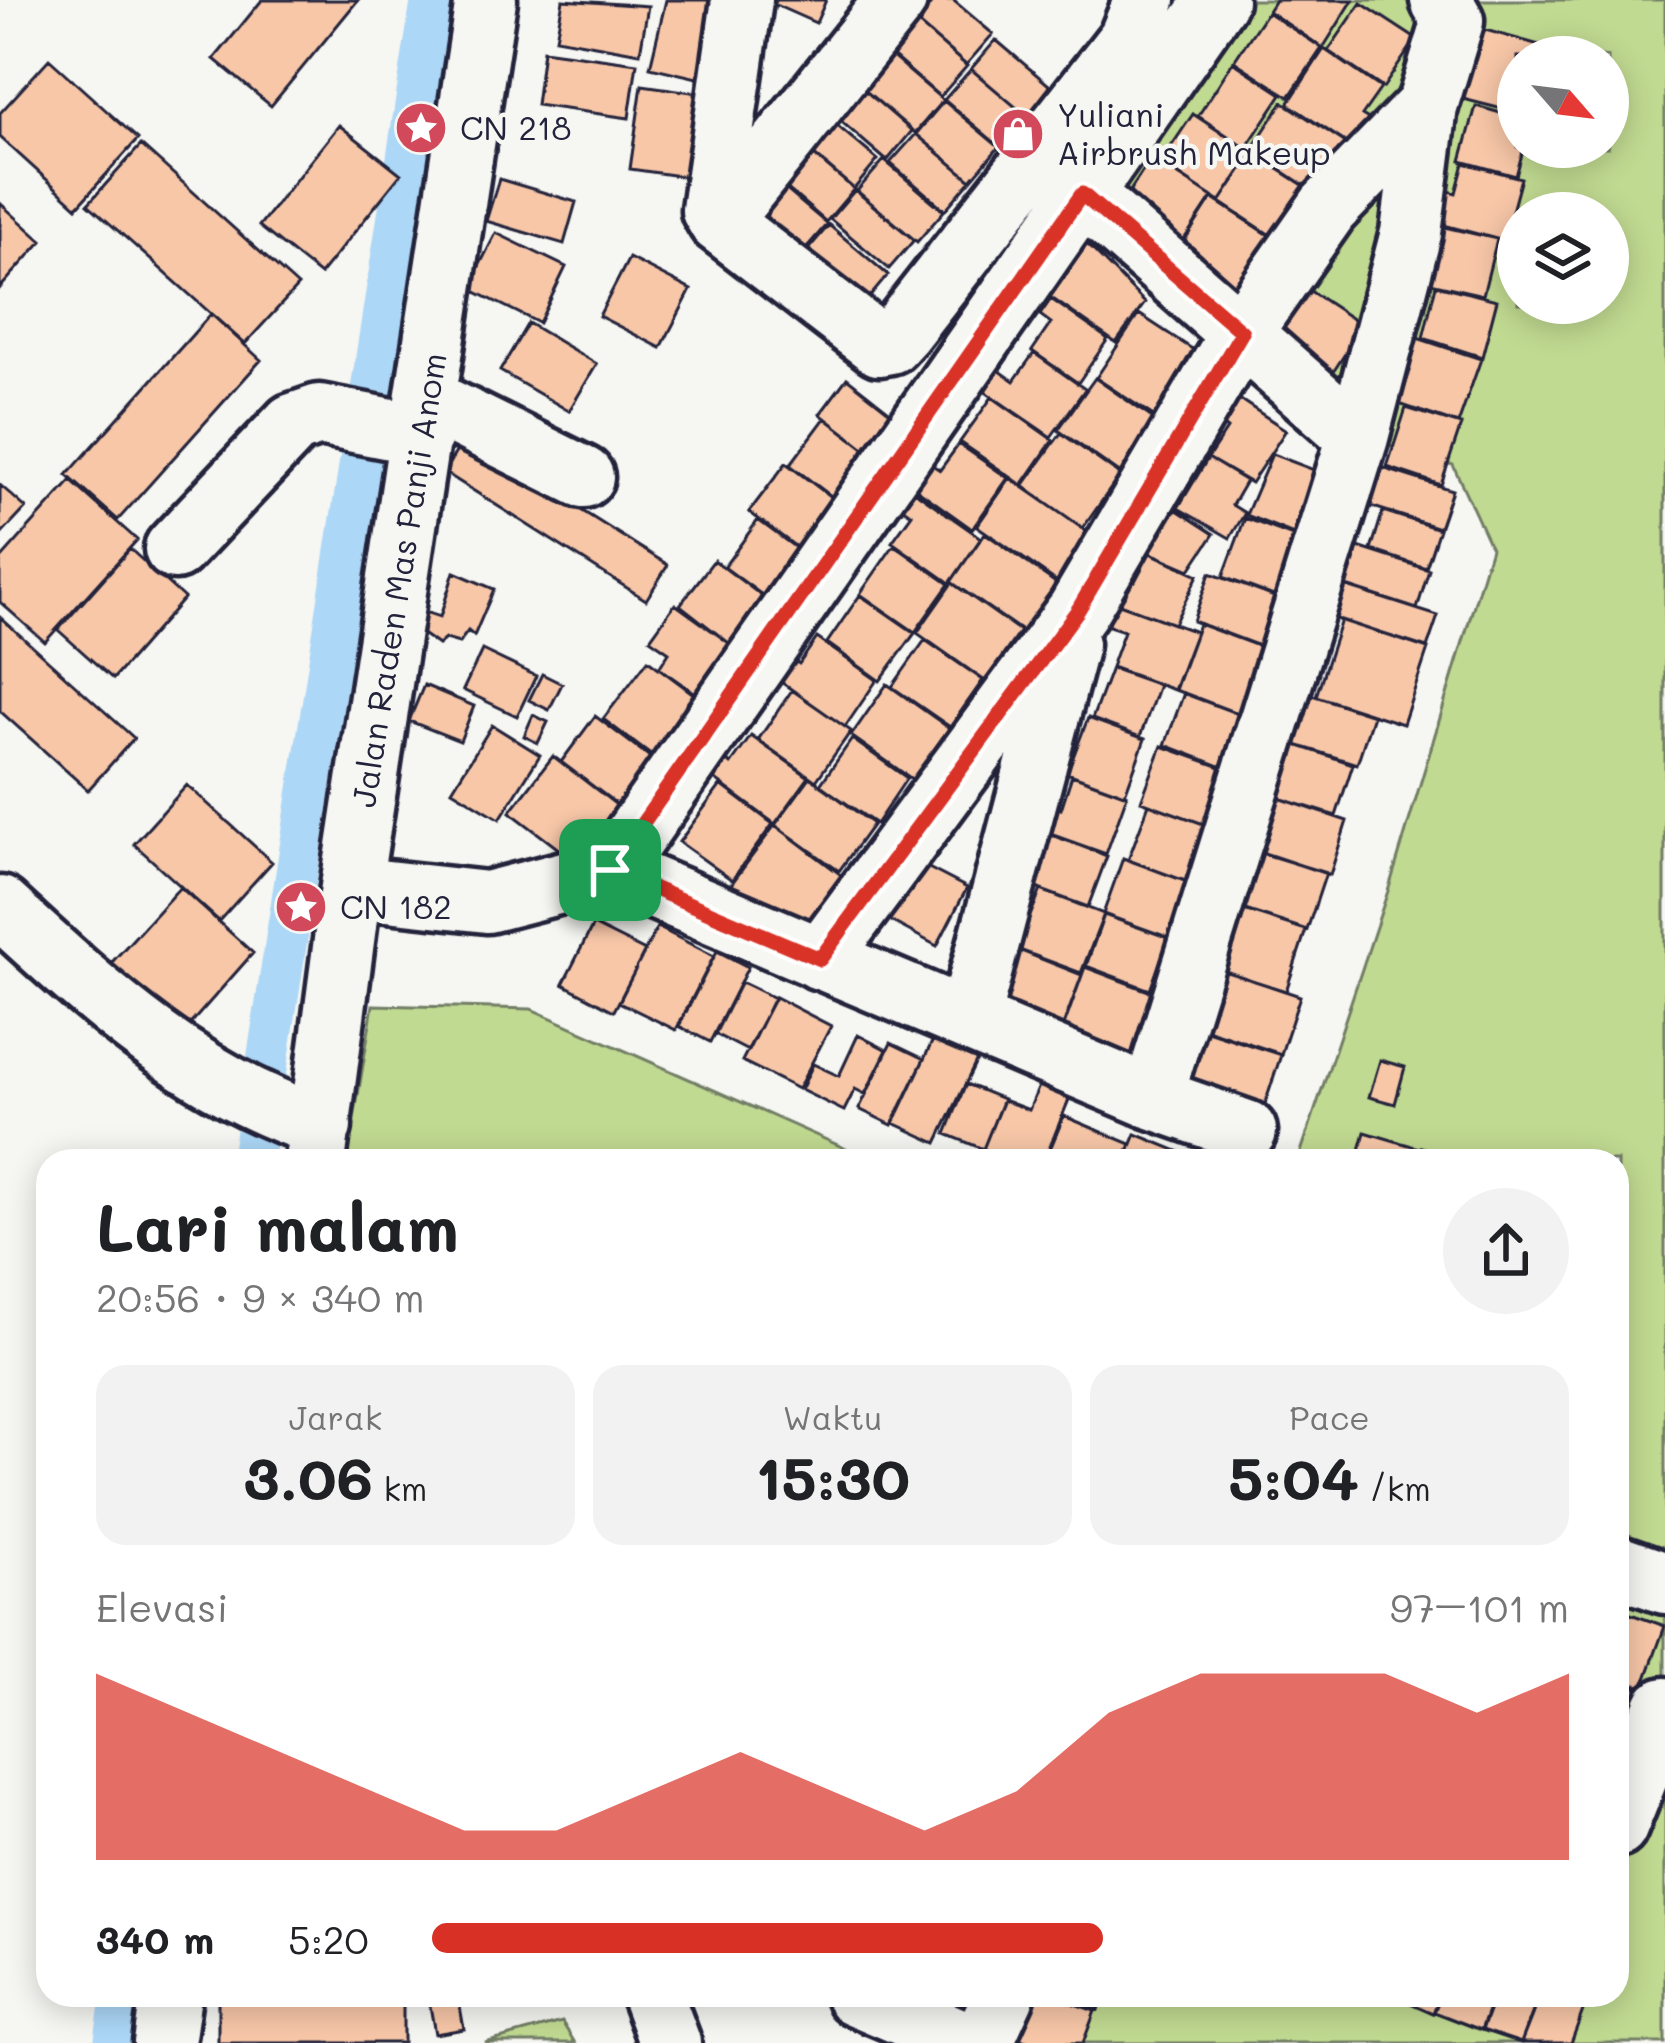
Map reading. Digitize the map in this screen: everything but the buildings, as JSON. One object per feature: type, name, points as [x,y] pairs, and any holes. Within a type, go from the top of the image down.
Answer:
[{"type":"street","name":"Jalan Raden Mas Panji Anom","points":[[308,1134],[351,887],[397,420],[487,0]]},
{"type":"street","points":[[742,0],[711,194],[719,222],[868,342],[890,343],[1129,38],[1145,0]]},
{"type":"street","points":[[719,222],[896,0]]},
{"type":"street","points":[[610,870],[1217,0]]},
{"type":"street","points":[[1152,1098],[1358,436],[1411,233],[1427,106],[1453,21],[1441,0]]},
{"type":"street","points":[[820,959],[1078,610],[1242,332],[1328,208],[1427,106]]},
{"type":"street","points":[[1082,194],[1358,436]]},
{"type":"street","points":[[175,548],[292,424],[319,415],[397,420],[583,477]]},
{"type":"street","points":[[969,1018],[1078,610]]},
{"type":"street","points":[[351,887],[487,902],[610,870],[1152,1098],[1246,1132]]},
{"type":"street","points":[[0,907],[115,1012],[207,1076],[308,1134]]},
{"type":"street","points":[[1629,1570],[1665,1583]]},
{"type":"street","points":[[1629,1784],[1665,1708]]},
{"type":"street","points":[[164,2043],[169,2007]]},
{"type":"street","points":[[656,2007],[670,2043]]},
{"type":"street","points":[[884,2007],[969,2043]]},
{"type":"street","points":[[982,2043],[998,2007]]},
{"type":"green space","points":[[1237,0],[1665,0],[1665,2043],[1031,2043],[1042,2007],[1629,2007],[1629,1149],[1302,1149],[1389,888],[1491,548],[1453,465],[1375,442],[1101,182]]},
{"type":"green space","points":[[373,1005],[531,1009],[847,1149],[349,1149]]},
{"type":"green space","points":[[562,2022],[575,2043],[485,2043]]},
{"type":"waterway","points":[[254,1149],[432,0]]},
{"type":"waterway","points":[[115,2043],[120,2007]]},
{"type":"place","name":"CN 218","points":[[421,128]]},
{"type":"place","name":"Yuliani Airbrush Makeup","points":[[1018,134]]},
{"type":"place","name":"CN 182","points":[[301,907]]},
{"type":"route","points":[[1082,194],[1242,332],[1078,610],[820,959],[610,870],[1082,194]]}]
